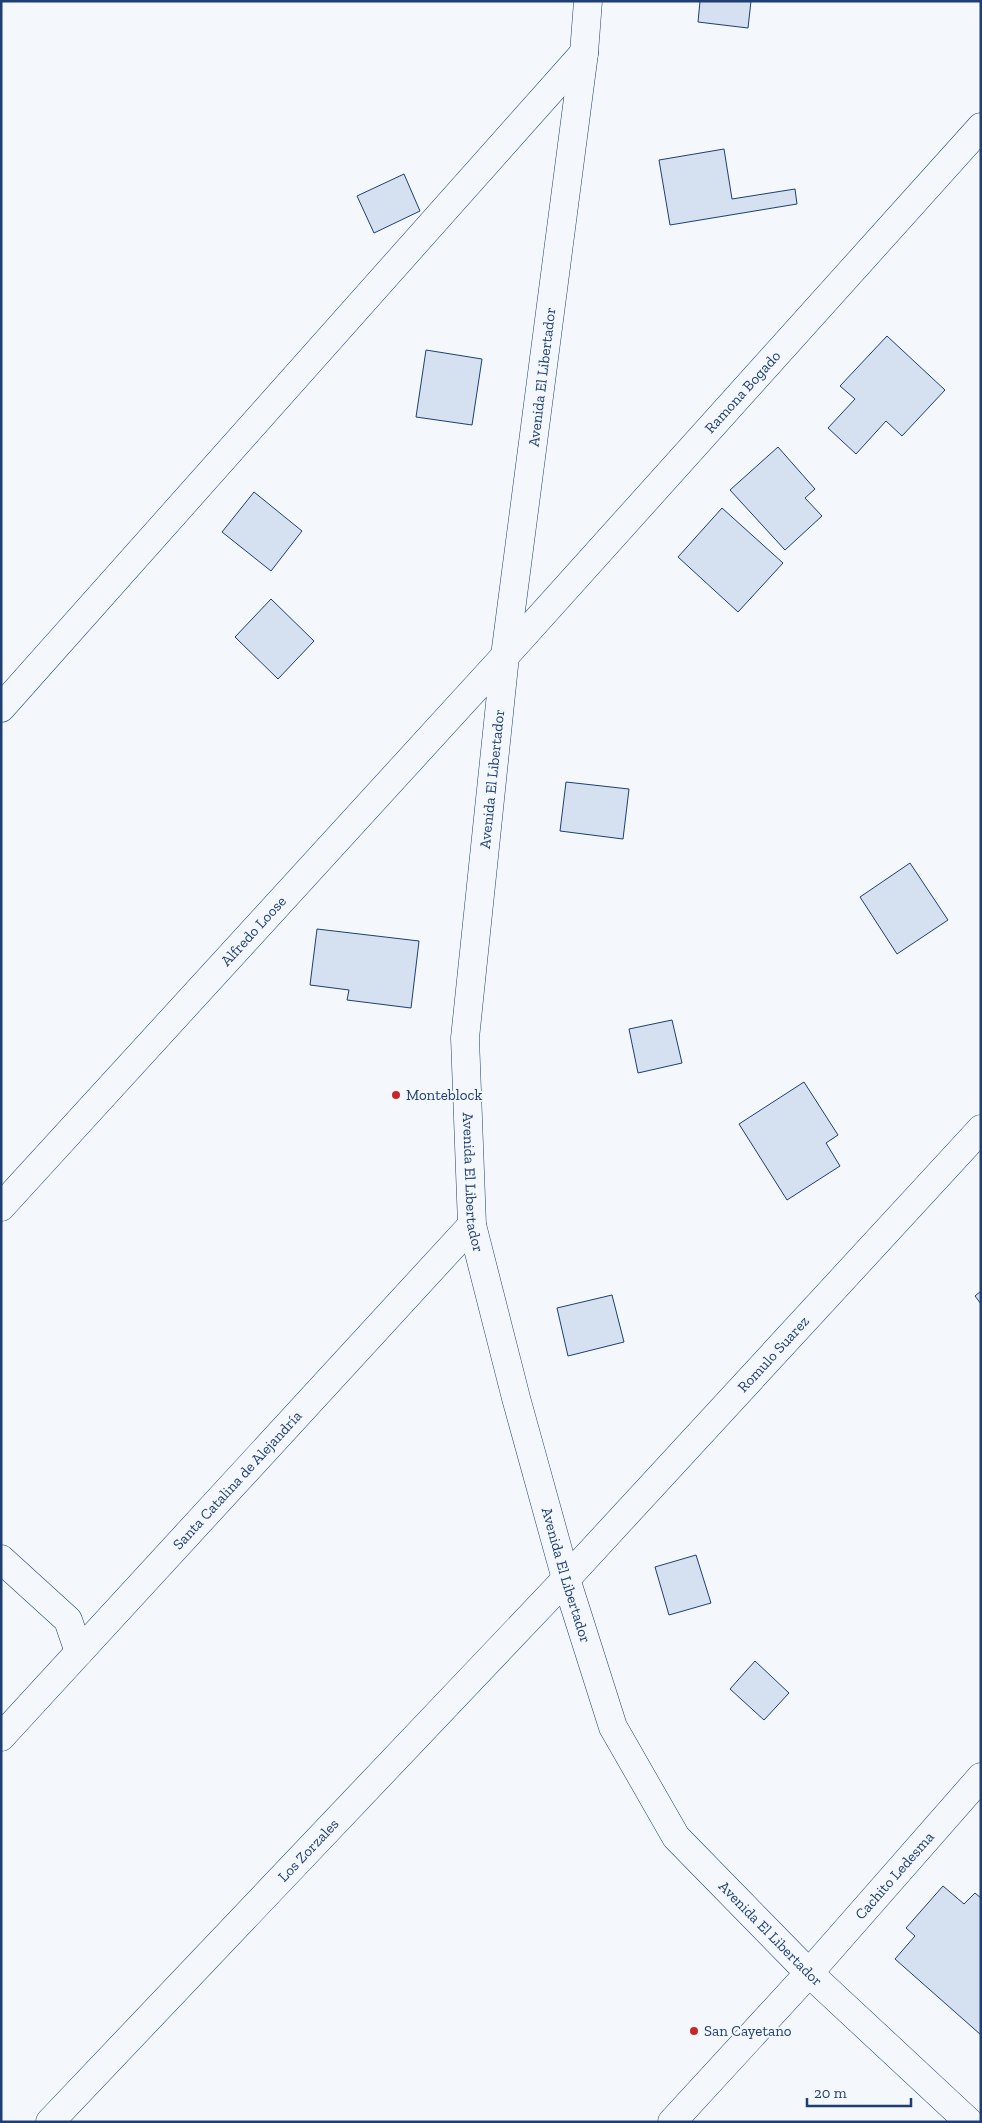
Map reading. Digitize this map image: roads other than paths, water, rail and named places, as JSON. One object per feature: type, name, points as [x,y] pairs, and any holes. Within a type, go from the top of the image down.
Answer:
[{"type":"street","name":"Avenida El Libertador","points":[[588,1],[584,54],[505,656],[465,1038],[472,1225],[516,1398],[566,1579],[613,1726],[676,1836],[809,1973],[969,2122]]},
{"type":"street","points":[[1,708],[584,54]]},
{"type":"street","name":"Ramona Bogado","points":[[505,656],[981,126]]},
{"type":"street","name":"Alfredo Loose","points":[[1,1207],[505,656]]},
{"type":"street","name":"Romulo Suarez","points":[[566,1579],[981,1129]]},
{"type":"street","name":"Santa Catalina de Alejandría","points":[[1,1737],[472,1225]]},
{"type":"street","points":[[1,1559],[68,1620],[79,1652]]},
{"type":"street","name":"Los Zorzales","points":[[50,2122],[566,1579]]},
{"type":"street","name":"Cachito Ledesma","points":[[672,2122],[809,1973],[981,1778]]},
{"type":"place","name":"Monteblock","points":[[396,1095]]},
{"type":"place","name":"San Cayetano","points":[[694,2031]]}]
